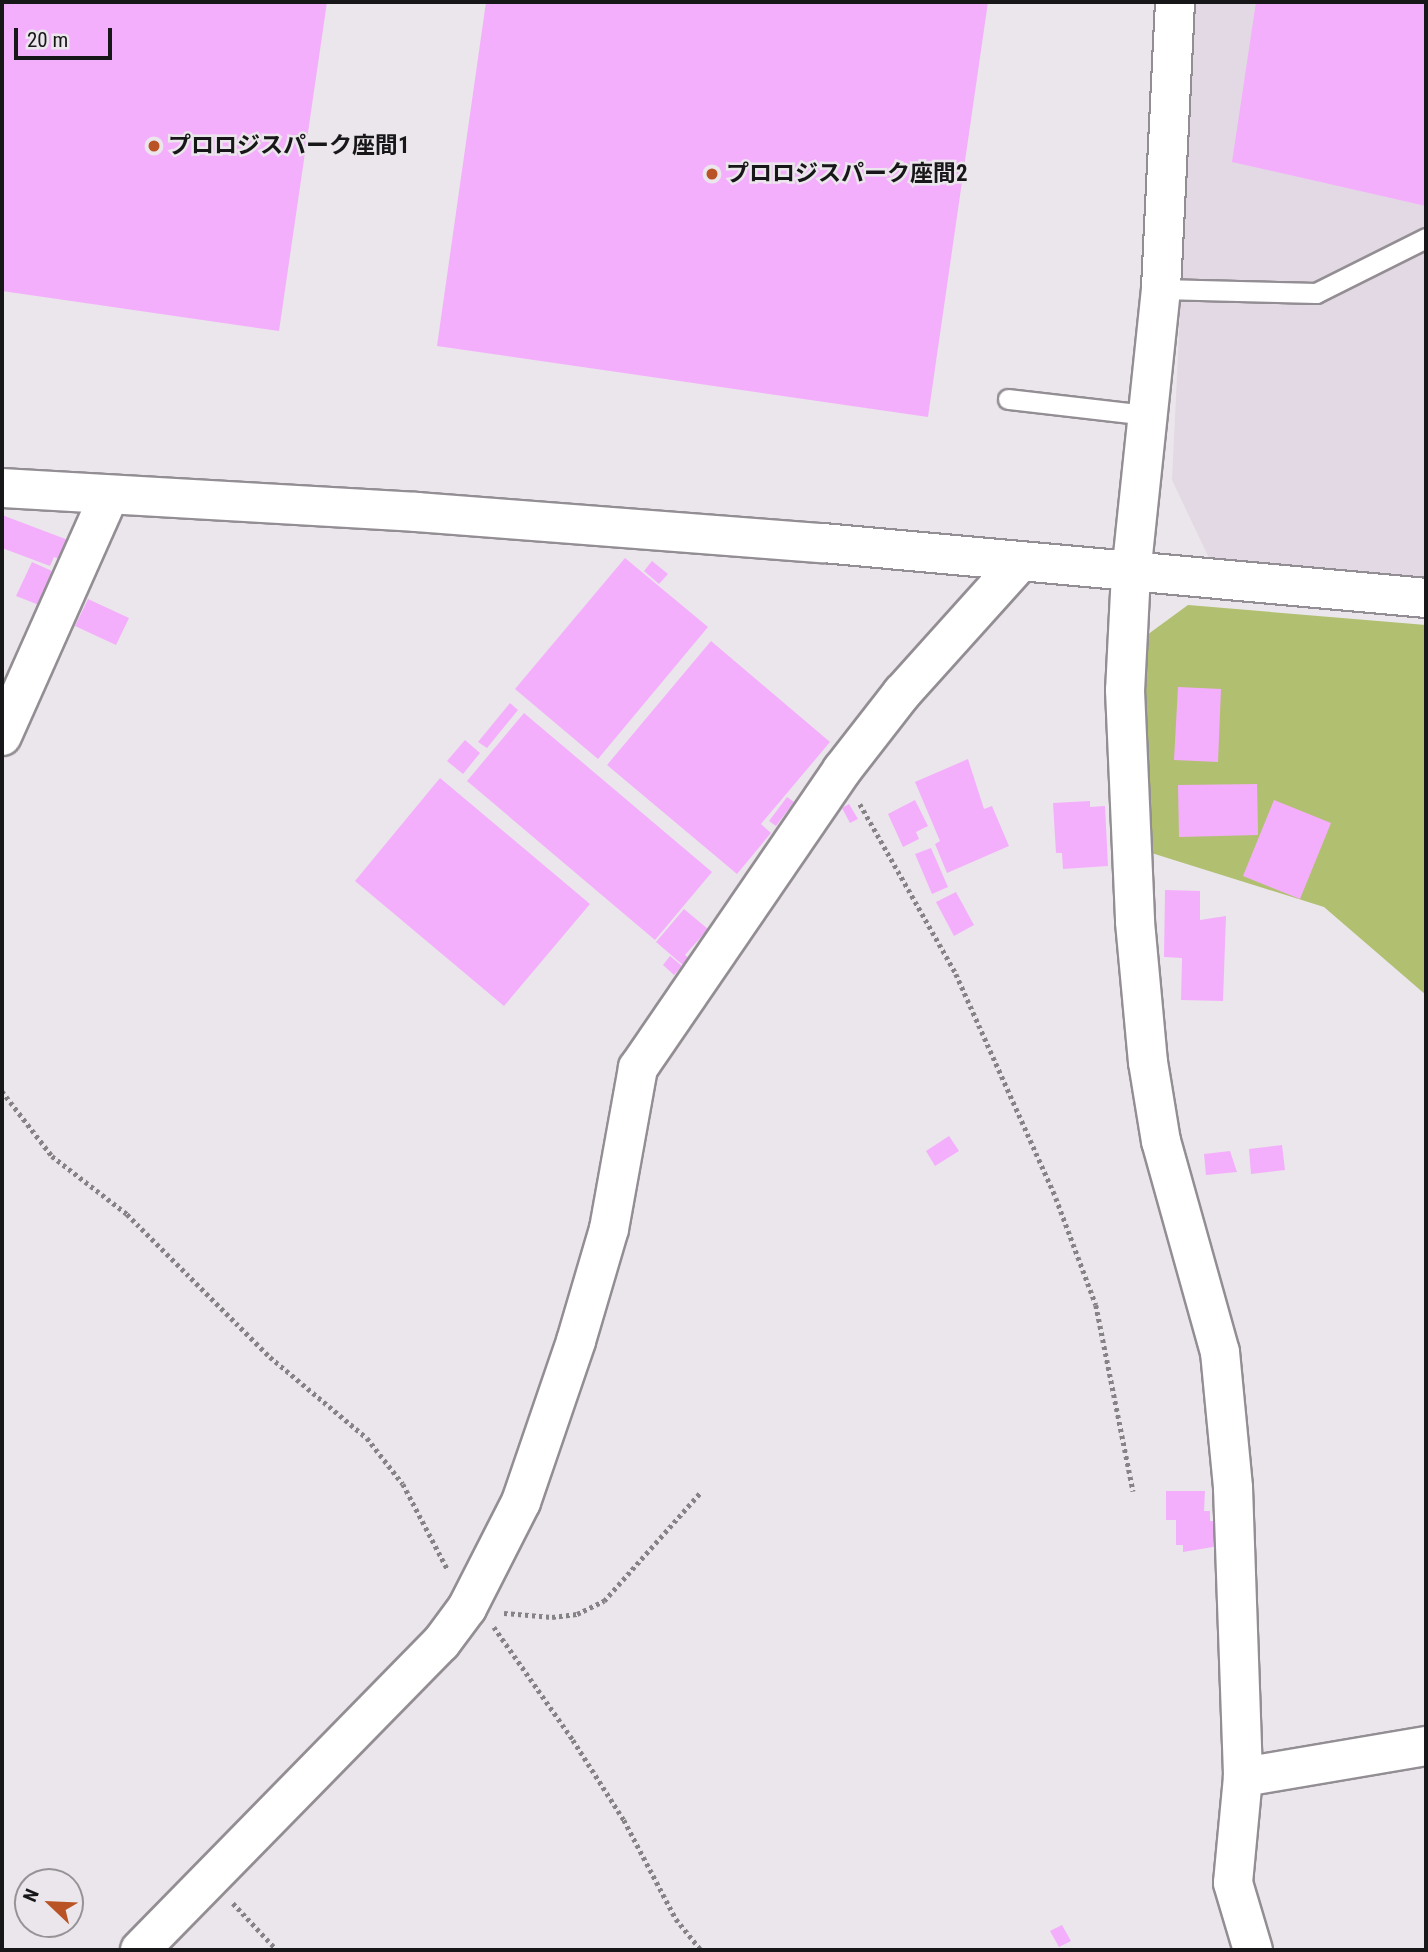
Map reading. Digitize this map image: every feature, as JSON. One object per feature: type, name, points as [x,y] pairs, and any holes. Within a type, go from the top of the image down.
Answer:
[{"type":"street","points":[[1175,2],[1161,289],[1131,573],[1125,690],[1140,1000],[1161,1141],[1220,1352],[1233,1488],[1242,1777],[1233,1883],[1253,1950]]},
{"type":"street","points":[[2,488],[430,513],[823,543],[1019,564],[1426,598]]},
{"type":"street","points":[[2,736],[109,496]]},
{"type":"street","points":[[140,1950],[475,1609],[521,1502],[576,1341],[609,1229],[638,1068],[842,770],[902,693],[1019,564]]},
{"type":"street","points":[[1242,1777],[1426,1746]]},
{"type":"lane","points":[[1161,289],[1316,293],[1426,238]]},
{"type":"lane","points":[[1009,399],[1147,415]]},
{"type":"path","points":[[842,770],[956,974],[1056,1199],[1096,1305],[1133,1491]]},
{"type":"path","points":[[2,1091],[52,1156],[127,1214],[270,1357],[367,1438],[403,1484],[475,1609],[573,1740],[624,1820],[676,1919],[701,1950]]},
{"type":"path","points":[[475,1609],[552,1617],[577,1614],[604,1601],[700,1493]]},
{"type":"path","points":[[210,1880],[277,1950]]},
{"type":"shaded area","points":[[1195,2],[1426,2],[1426,577],[1209,558],[1172,480]]},
{"type":"green space","points":[[1188,605],[1426,625],[1426,995],[1324,907],[1142,850],[1136,643]]},
{"type":"building","name":"プロロジスパーク座間1","points":[[2,2],[327,2],[279,331],[2,291]]},
{"type":"building","name":"プロロジスパーク座間2","points":[[486,2],[988,2],[928,417],[437,346]]},
{"type":"building","points":[[1256,2],[1426,2],[1426,206],[1232,162]]},
{"type":"building","points":[[2,515],[68,540],[60,559],[54,557],[50,566],[2,548]]},
{"type":"building","points":[[625,558],[708,627],[598,759],[515,689]]},
{"type":"building","points":[[652,561],[668,574],[659,584],[644,571]]},
{"type":"building","points":[[32,562],[52,571],[39,605],[16,596]]},
{"type":"building","points":[[88,599],[129,618],[116,645],[75,626]]},
{"type":"building","points":[[711,641],[830,742],[761,824],[771,833],[737,874],[607,765]]},
{"type":"building","points":[[1178,687],[1221,689],[1218,762],[1174,760]]},
{"type":"building","points":[[510,703],[518,710],[487,748],[478,742]]},
{"type":"building","points":[[524,713],[712,872],[655,940],[467,781]]},
{"type":"building","points":[[465,740],[480,753],[463,774],[447,761]]},
{"type":"building","points":[[968,759],[984,809],[992,806],[1009,846],[947,873],[935,844],[940,841],[915,782]]},
{"type":"building","points":[[440,778],[590,904],[504,1006],[355,881]]},
{"type":"building","points":[[1257,784],[1258,835],[1179,837],[1178,785]]},
{"type":"building","points":[[787,797],[794,802],[776,826],[769,821]]},
{"type":"building","points":[[915,800],[928,826],[916,832],[919,839],[903,847],[888,814]]},
{"type":"building","points":[[1274,800],[1331,823],[1300,899],[1243,876]]},
{"type":"building","points":[[1090,801],[1090,807],[1105,806],[1108,866],[1063,869],[1062,853],[1056,853],[1053,803]]},
{"type":"building","points":[[849,804],[858,819],[850,823],[842,808]]},
{"type":"building","points":[[931,848],[948,887],[932,894],[915,854]]},
{"type":"building","points":[[1165,890],[1200,891],[1200,920],[1226,916],[1223,1001],[1181,1000],[1182,958],[1164,957]]},
{"type":"building","points":[[956,892],[974,925],[954,936],[936,902]]},
{"type":"building","points":[[684,909],[708,929],[685,955],[690,959],[684,966],[656,942]]},
{"type":"building","points":[[670,956],[682,966],[674,975],[663,965]]},
{"type":"building","points":[[949,1136],[959,1151],[935,1166],[926,1151]]},
{"type":"building","points":[[1282,1145],[1285,1170],[1251,1174],[1249,1149]]},
{"type":"building","points":[[1230,1151],[1237,1172],[1206,1175],[1204,1154]]},
{"type":"building","points":[[1166,1491],[1205,1491],[1204,1511],[1210,1511],[1210,1521],[1219,1521],[1219,1546],[1183,1552],[1183,1545],[1176,1545],[1176,1520],[1166,1520]]},
{"type":"building","points":[[1062,1925],[1071,1941],[1059,1947],[1050,1931]]},
{"type":"place","name":"プロロジスパーク座間1","points":[[154,146]]},
{"type":"place","name":"プロロジスパーク座間2","points":[[712,174]]}]
